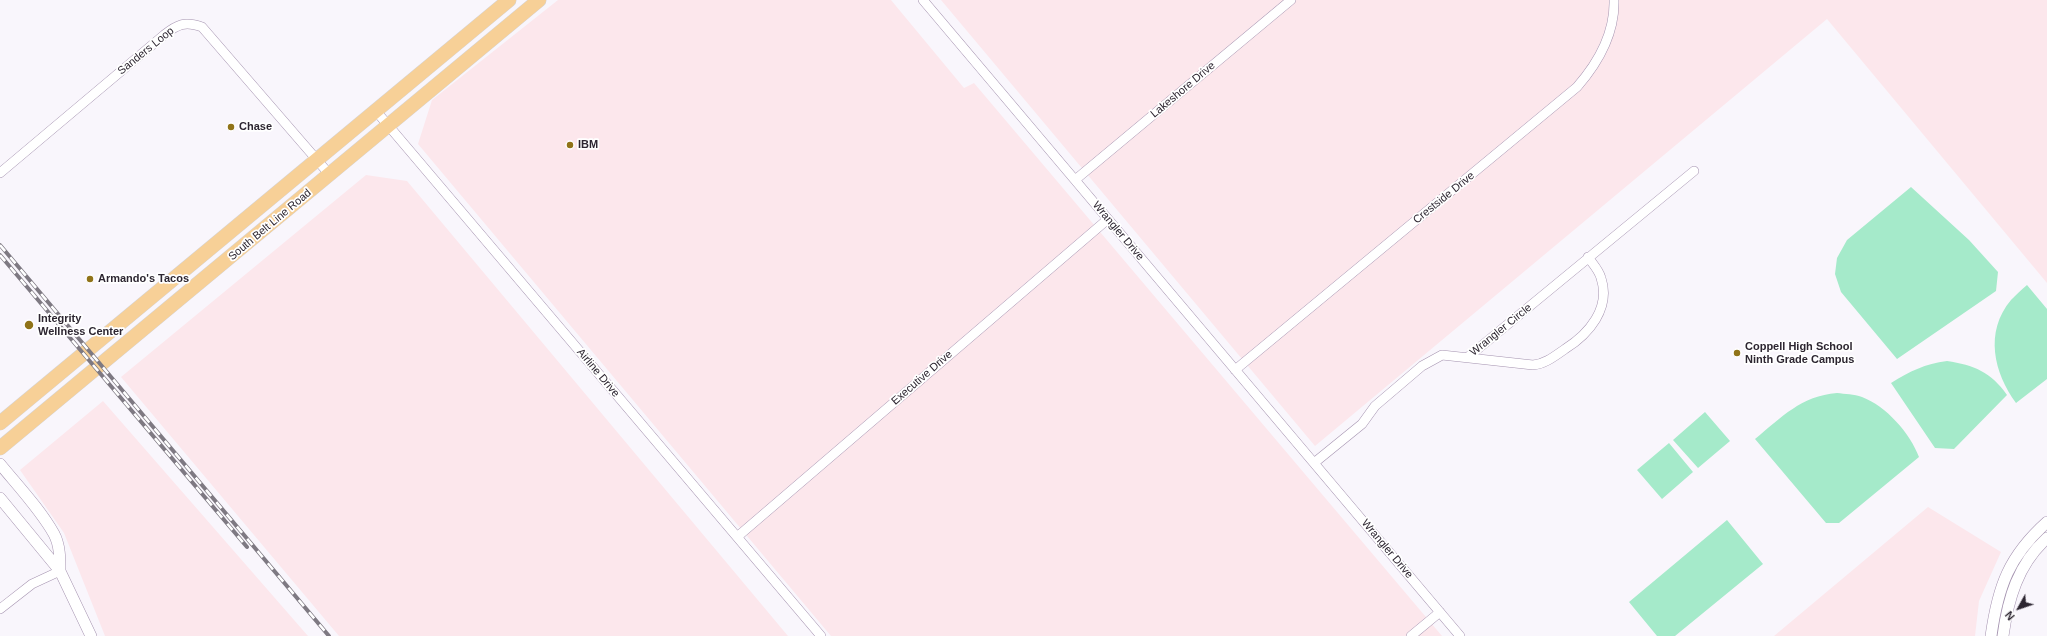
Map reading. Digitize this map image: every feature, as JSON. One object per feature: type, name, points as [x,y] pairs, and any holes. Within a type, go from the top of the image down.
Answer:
[{"type":"main road","name":"South Belt Line Road","points":[[0,422],[509,0]]},
{"type":"main road","name":"South Belt Line Road","points":[[0,448],[539,0]]},
{"type":"main road","points":[[114,327],[124,346]]},
{"type":"street","name":"Wrangler Drive","points":[[923,0],[1460,636]]},
{"type":"street","name":"Lakeshore Drive","points":[[1075,180],[1291,0]]},
{"type":"street","name":"Crestside Drive","points":[[1235,370],[1577,87],[1593,69],[1603,50],[1611,30],[1614,0]]},
{"type":"street","name":"Sanders Loop","points":[[0,173],[164,35],[182,24],[191,23],[202,27],[330,175]]},
{"type":"street","name":"Airline Drive","points":[[376,110],[821,636]]},
{"type":"street","name":"Wrangler Circle","points":[[1468,357],[1694,171]]},
{"type":"street","name":"Executive Drive","points":[[737,537],[1108,219]]},
{"type":"street","name":"Wrangler Circle","points":[[1468,357],[1532,365],[1541,364],[1572,345],[1593,326],[1601,308],[1604,291],[1601,276],[1588,257]]},
{"type":"street","points":[[1314,463],[1362,424],[1375,406],[1422,366],[1442,355],[1468,357]]},
{"type":"street","points":[[0,464],[29,499],[54,534],[60,554],[60,571]]},
{"type":"street","points":[[0,498],[60,571],[91,636]]},
{"type":"street","points":[[1991,636],[1994,612],[2008,569],[2023,546],[2047,522]]},
{"type":"street","points":[[2003,636],[2006,614],[2019,575],[2028,559],[2047,538]]},
{"type":"street","points":[[0,609],[32,584],[60,571]]},
{"type":"street","points":[[1411,636],[1440,612]]},
{"type":"shaded area","points":[[558,0],[891,0],[964,88],[974,83],[1442,636],[831,636],[418,144],[432,100]]},
{"type":"shaded area","points":[[941,0],[2047,0],[2047,283],[1827,19],[1315,446]]},
{"type":"shaded area","points":[[366,175],[407,181],[788,636],[339,636],[121,377]]},
{"type":"shaded area","points":[[103,401],[308,636],[105,636],[64,533],[20,470]]},
{"type":"shaded area","points":[[1928,507],[2001,552],[1979,601],[1975,636],[1774,636]]},
{"type":"green space","points":[[1911,187],[1969,240],[1998,272],[1996,291],[1897,359],[1841,292],[1835,274],[1837,258],[1847,240]]},
{"type":"green space","points":[[2027,285],[2047,309],[2047,379],[2016,403],[2002,379],[1995,352],[1995,339],[1997,325],[2003,312],[2011,300]]},
{"type":"green space","points":[[1947,361],[1974,367],[1988,375],[2007,395],[1954,449],[1935,448],[1891,383],[1918,369]]},
{"type":"green space","points":[[1837,393],[1859,396],[1880,407],[1896,421],[1910,439],[1919,457],[1839,523],[1826,523],[1755,439],[1783,416],[1802,403],[1813,398]]},
{"type":"green space","points":[[1705,412],[1730,441],[1698,468],[1673,440]]},
{"type":"green space","points":[[1669,443],[1693,472],[1662,499],[1637,470]]},
{"type":"green space","points":[[1727,520],[1763,564],[1675,636],[1657,636],[1629,602]]},
{"type":"railway","points":[[0,245],[329,636]]},
{"type":"railway","points":[[0,255],[247,547]]},
{"type":"place","name":"Chase","points":[[231,127]]},
{"type":"place","name":"IBM","points":[[570,145]]},
{"type":"place","name":"Armando's Tacos","points":[[90,279]]},
{"type":"place","name":"Integrity Wellness Center","points":[[29,325]]},
{"type":"place","name":"Coppell High School Ninth Grade Campus","points":[[1737,353]]}]
